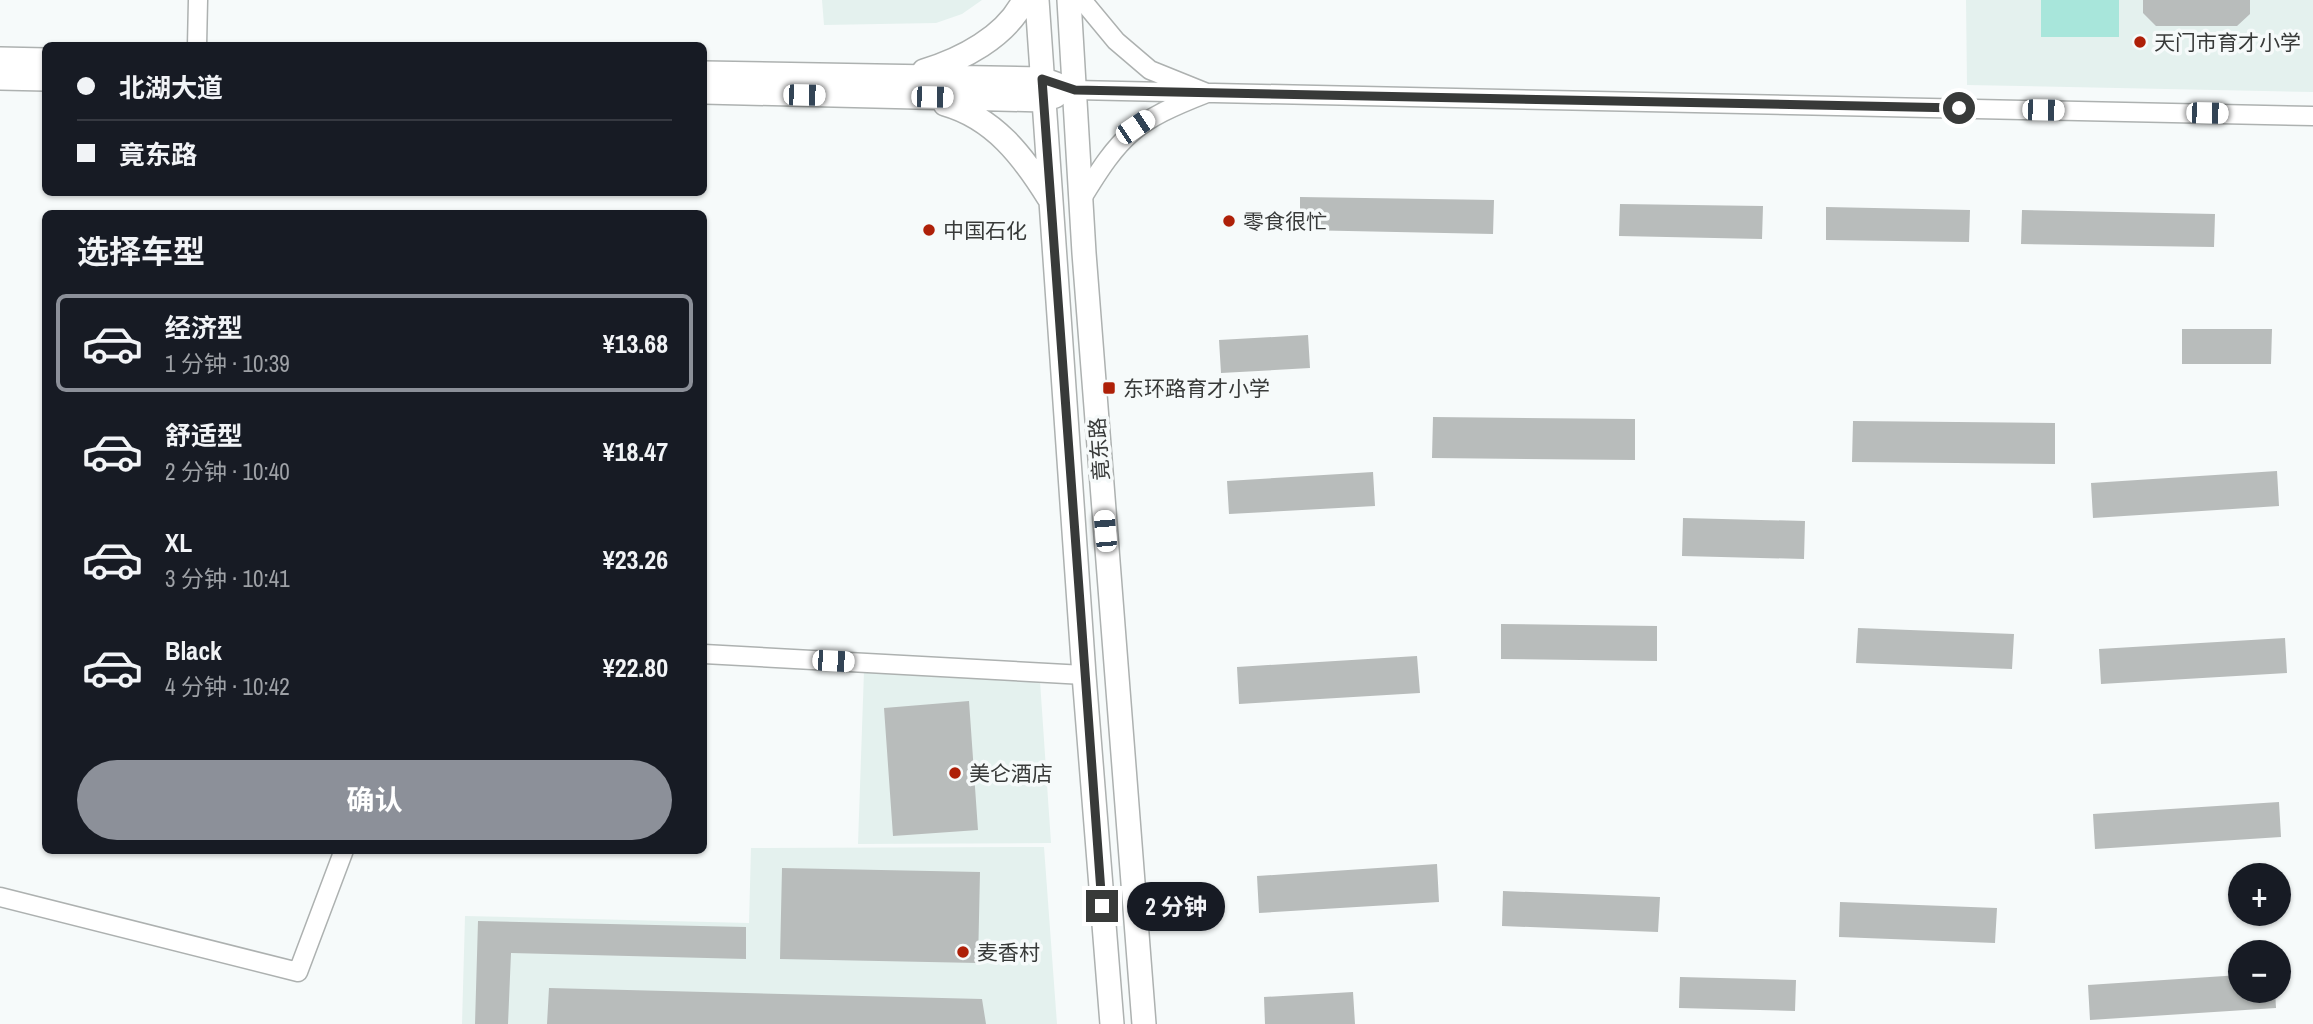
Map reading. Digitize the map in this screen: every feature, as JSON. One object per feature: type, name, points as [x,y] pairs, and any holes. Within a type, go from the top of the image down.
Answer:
[{"type":"main road","points":[[904,87],[973,51],[1008,22],[1024,0]]},
{"type":"main road","name":"竟东路","points":[[1037,0],[1084,675],[1112,1024]]},
{"type":"main road","name":"竟东路","points":[[1069,0],[1081,200],[1144,1024]]},
{"type":"main road","points":[[0,59],[42,60]]},
{"type":"main road","points":[[707,72],[904,87],[965,110],[989,124],[1025,162],[1050,200]]},
{"type":"main road","points":[[0,78],[42,79]]},
{"type":"main road","points":[[707,93],[904,87],[1075,90]]},
{"type":"street","points":[[197,42],[198,0]]},
{"type":"street","points":[[1082,0],[1116,41],[1150,70],[1207,93]]},
{"type":"street","points":[[1075,90],[2313,116]]},
{"type":"street","points":[[1081,200],[1102,165],[1135,127],[1157,113],[1207,93]]},
{"type":"street","points":[[707,654],[1084,675]]},
{"type":"street","points":[[0,897],[298,972],[342,854]]},
{"type":"shaded area","points":[[822,0],[982,0],[962,14],[936,23],[824,25]]},
{"type":"shaded area","name":"天门市育才小学","points":[[1966,0],[2313,0],[2313,92],[1967,85]]},
{"type":"shaded area","points":[[864,671],[1040,681],[1051,843],[858,844]]},
{"type":"shaded area","points":[[1044,847],[1057,1024],[462,1024],[465,916],[749,923],[751,848]]},
{"type":"green space","points":[[2041,0],[2119,0],[2119,37],[2041,37]]},
{"type":"building","points":[[2143,0],[2250,0],[2250,14],[2237,26],[2156,26],[2143,13]]},
{"type":"building","points":[[1300,197],[1494,200],[1493,234],[1300,230]]},
{"type":"building","points":[[1620,204],[1763,206],[1762,239],[1619,236]]},
{"type":"building","points":[[1826,207],[1970,210],[1969,242],[1826,240]]},
{"type":"building","points":[[2022,210],[2215,214],[2214,247],[2021,244]]},
{"type":"building","points":[[2182,329],[2272,329],[2271,364],[2182,364]]},
{"type":"building","points":[[1308,335],[1310,368],[1221,373],[1219,340]]},
{"type":"building","points":[[1433,417],[1635,419],[1635,460],[1432,458]]},
{"type":"building","points":[[1853,421],[2055,423],[2055,464],[1852,462]]},
{"type":"building","points":[[2277,471],[2279,506],[2093,518],[2091,483]]},
{"type":"building","points":[[1373,472],[1375,506],[1229,514],[1227,481]]},
{"type":"building","points":[[1683,518],[1805,521],[1804,559],[1682,556]]},
{"type":"building","points":[[1501,624],[1657,626],[1657,661],[1501,659]]},
{"type":"building","points":[[1858,628],[2014,634],[2012,669],[1856,663]]},
{"type":"building","points":[[2285,638],[2287,673],[2101,684],[2099,649]]},
{"type":"building","points":[[1417,656],[1420,693],[1239,704],[1237,667]]},
{"type":"building","points":[[969,701],[978,830],[893,836],[884,708]]},
{"type":"building","points":[[2279,802],[2281,837],[2095,849],[2093,814]]},
{"type":"building","points":[[1437,864],[1439,902],[1259,913],[1257,876]]},
{"type":"building","points":[[782,868],[980,872],[978,963],[780,959]]},
{"type":"building","points":[[1503,891],[1660,897],[1658,932],[1502,926]]},
{"type":"building","points":[[1840,902],[1997,908],[1995,943],[1839,937]]},
{"type":"building","points":[[478,921],[746,927],[746,959],[511,953],[508,1024],[475,1024]]},
{"type":"building","points":[[2228,976],[2228,1003],[2276,1003],[2276,1008],[2090,1020],[2088,985]]},
{"type":"building","points":[[1680,977],[1796,980],[1795,1011],[1679,1008]]},
{"type":"building","points":[[549,988],[982,999],[986,1024],[547,1024]]},
{"type":"building","points":[[1353,992],[1355,1024],[1265,1024],[1264,997]]},
{"type":"place","name":"天门市育才小学","points":[[2140,42]]},
{"type":"place","name":"零食很忙","points":[[1229,221]]},
{"type":"place","name":"中国石化","points":[[929,230]]},
{"type":"place","name":"东环路育才小学","points":[[1109,388]]},
{"type":"place","name":"美仑酒店","points":[[955,773]]},
{"type":"place","name":"麦香村","points":[[963,952]]},
{"type":"route","points":[[1102,906],[1042,79],[1075,90],[1959,108]]}]
